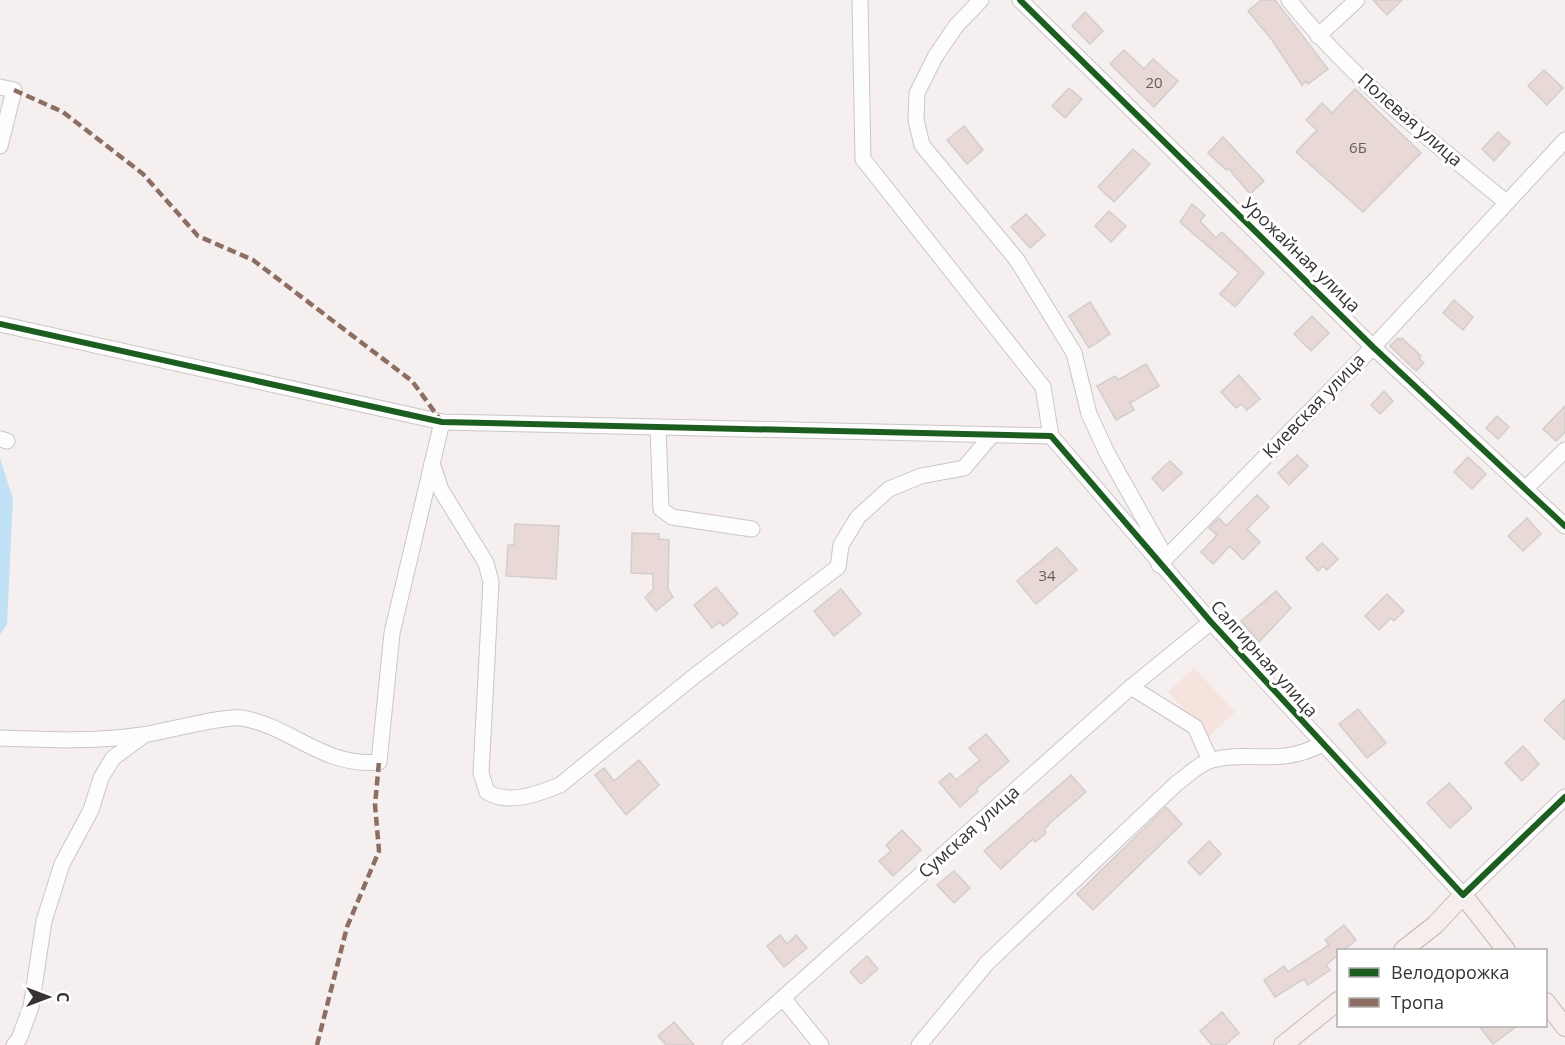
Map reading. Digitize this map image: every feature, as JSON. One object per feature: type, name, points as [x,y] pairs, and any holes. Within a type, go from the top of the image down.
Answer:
[{"type":"main road","points":[[1405,949],[1435,925],[1463,895]]},
{"type":"main road","name":"Салгирная улица","points":[[1463,895],[1504,949]]},
{"type":"main road","points":[[1283,1045],[1337,1002]]},
{"type":"main road","points":[[1547,1004],[1565,1027]]},
{"type":"street","points":[[0,324],[442,422],[1051,436],[1043,387],[863,159],[860,0]]},
{"type":"street","points":[[981,0],[956,26],[935,57],[917,93],[916,120],[922,145],[1017,260],[1074,353],[1089,414],[1163,561]]},
{"type":"street","name":"Урожайная улица","points":[[1020,0],[1373,346],[1565,526]]},
{"type":"street","name":"Полевая улица","points":[[1289,0],[1318,36],[1397,112],[1506,202]]},
{"type":"street","points":[[1318,36],[1357,0]]},
{"type":"street","points":[[0,87],[14,90],[0,146]]},
{"type":"street","name":"Киевская улица","points":[[1163,561],[1373,346],[1565,140]]},
{"type":"street","points":[[0,738],[89,741],[144,735],[239,717],[270,726],[310,749],[357,764],[379,762],[392,633],[442,422]]},
{"type":"street","points":[[658,427],[661,509],[672,517],[752,529]]},
{"type":"street","points":[[432,463],[441,490],[486,562],[491,582],[481,772],[487,792],[495,797],[511,798],[535,795],[560,785],[697,674],[838,567],[842,545],[858,517],[889,489],[921,476],[964,468],[992,435]]},
{"type":"street","name":"Салгирная улица","points":[[1051,436],[1163,561],[1210,622],[1463,895]]},
{"type":"street","points":[[1526,488],[1565,450]]},
{"type":"street","name":"Сумская улица","points":[[730,1045],[1131,687],[1210,622]]},
{"type":"street","points":[[1131,687],[1195,727],[1210,760]]},
{"type":"street","points":[[14,1045],[19,1039],[31,1007],[44,921],[62,864],[92,810],[101,778],[113,758],[144,735]]},
{"type":"street","points":[[919,1045],[987,963],[1177,783],[1210,760],[1286,757],[1308,752],[1322,744]]},
{"type":"street","points":[[1463,895],[1565,798]]},
{"type":"street","points":[[783,998],[821,1045]]},
{"type":"shaded area","points":[[1194,668],[1235,712],[1208,737],[1168,692]]},
{"type":"water","points":[[0,458],[13,499],[7,624],[0,635]]},
{"type":"building","points":[[1261,0],[1275,0],[1328,69],[1308,84],[1306,81],[1302,85],[1272,40],[1248,11]]},
{"type":"building","points":[[1373,0],[1402,0],[1387,15]]},
{"type":"building","points":[[1085,12],[1103,31],[1090,44],[1072,26]]},
{"type":"building","points":[[1124,50],[1144,69],[1153,59],[1178,81],[1154,107],[1110,64]]},
{"type":"building","points":[[1544,70],[1563,88],[1547,105],[1528,86]]},
{"type":"building","points":[[1069,88],[1082,99],[1065,118],[1052,106]]},
{"type":"building","points":[[1355,89],[1421,153],[1363,212],[1296,152],[1317,130],[1306,120],[1322,103],[1332,113]]},
{"type":"building","points":[[964,126],[983,150],[967,164],[947,140]]},
{"type":"building","points":[[1498,132],[1510,143],[1494,161],[1482,149]]},
{"type":"building","points":[[1223,137],[1264,181],[1250,194],[1228,168],[1226,170],[1208,153]]},
{"type":"building","points":[[1133,149],[1150,164],[1114,202],[1098,187]]},
{"type":"building","points":[[1192,204],[1205,215],[1200,221],[1216,238],[1222,232],[1264,273],[1235,307],[1220,294],[1239,273],[1180,222]]},
{"type":"building","points":[[1109,211],[1126,226],[1111,242],[1095,226]]},
{"type":"building","points":[[1026,214],[1045,235],[1030,248],[1011,227]]},
{"type":"building","points":[[1454,300],[1473,317],[1463,330],[1443,313]]},
{"type":"building","points":[[1090,302],[1110,334],[1089,348],[1069,316]]},
{"type":"building","points":[[1312,316],[1329,333],[1311,351],[1294,334]]},
{"type":"building","points":[[1398,338],[1400,340],[1402,338],[1421,356],[1419,358],[1424,363],[1416,371],[1390,346]]},
{"type":"building","points":[[1146,364],[1159,386],[1130,403],[1134,410],[1116,420],[1097,386],[1115,376],[1118,380]]},
{"type":"building","points":[[1239,375],[1260,399],[1247,410],[1241,404],[1236,408],[1221,392]]},
{"type":"building","points":[[1384,391],[1393,401],[1380,414],[1371,405]]},
{"type":"building","points":[[1565,406],[1565,432],[1556,441],[1543,429]]},
{"type":"building","points":[[1497,416],[1509,427],[1498,439],[1486,428]]},
{"type":"building","points":[[1297,455],[1308,466],[1289,485],[1278,473]]},
{"type":"building","points":[[1468,457],[1486,474],[1472,489],[1454,472]]},
{"type":"building","points":[[1170,461],[1182,473],[1163,491],[1152,478]]},
{"type":"building","points":[[1257,495],[1269,507],[1247,529],[1260,542],[1243,560],[1230,546],[1213,564],[1201,552],[1217,535],[1209,528],[1219,518],[1226,526]]},
{"type":"building","points":[[1527,518],[1541,534],[1523,551],[1508,536]]},
{"type":"building","points":[[515,524],[559,526],[556,579],[506,576],[508,545],[514,545]]},
{"type":"building","points":[[632,533],[659,534],[659,539],[669,540],[668,589],[673,597],[656,611],[645,597],[653,590],[653,574],[631,573]]},
{"type":"building","points":[[1322,543],[1338,559],[1327,570],[1323,566],[1318,571],[1306,558]]},
{"type":"building","points":[[1057,547],[1077,570],[1036,604],[1017,581]]},
{"type":"building","points":[[716,587],[738,614],[723,626],[720,622],[712,628],[694,605]]},
{"type":"building","points":[[841,589],[861,614],[834,636],[814,611]]},
{"type":"building","points":[[1276,591],[1291,608],[1259,642],[1241,621]]},
{"type":"building","points":[[1387,594],[1404,611],[1394,621],[1391,618],[1379,630],[1365,616]]},
{"type":"building","points":[[1565,699],[1565,740],[1544,720]]},
{"type":"building","points":[[1358,709],[1386,743],[1367,758],[1339,724]]},
{"type":"building","points":[[986,734],[1009,761],[976,789],[978,791],[960,807],[939,782],[950,773],[956,780],[980,760],[969,748]]},
{"type":"building","points":[[1523,746],[1539,764],[1522,781],[1505,763]]},
{"type":"building","points":[[639,760],[659,785],[626,815],[595,775],[604,768],[614,781]]},
{"type":"building","points":[[1071,775],[1086,792],[1051,822],[1044,830],[1046,833],[1035,842],[1033,839],[1001,869],[984,851]]},
{"type":"building","points":[[1449,783],[1472,808],[1450,828],[1427,803]]},
{"type":"building","points":[[1166,807],[1182,824],[1093,910],[1077,894]]},
{"type":"building","points":[[902,830],[921,850],[893,876],[879,861],[891,851],[886,845]]},
{"type":"building","points":[[1209,841],[1221,854],[1200,875],[1188,862]]},
{"type":"building","points":[[954,871],[970,888],[954,903],[937,885]]},
{"type":"building","points":[[1344,925],[1356,940],[1345,949],[1337,949],[1337,956],[1326,965],[1330,970],[1308,985],[1304,979],[1275,997],[1264,980],[1284,966],[1288,972],[1329,945],[1325,940]]},
{"type":"building","points":[[780,935],[787,944],[796,935],[807,948],[784,967],[767,946]]},
{"type":"building","points":[[867,956],[878,969],[861,984],[850,972]]},
{"type":"building","points":[[1222,1012],[1239,1033],[1225,1045],[1212,1045],[1200,1031]]},
{"type":"building","points":[[674,1022],[694,1045],[666,1045],[658,1036]]},
{"type":"building","points":[[1480,1027],[1516,1027],[1493,1044]]},
{"type":"marked path","points":[[14,90],[63,112],[143,174],[198,236],[253,260],[412,381],[442,422]]},
{"type":"marked path","points":[[317,1045],[347,927],[379,851],[375,805],[379,762]]},
{"type":"cycle path","points":[[1020,0],[1373,347],[1565,526]]},
{"type":"cycle path","points":[[0,324],[442,422],[1051,436],[1211,622],[1463,895],[1565,797]]}]
